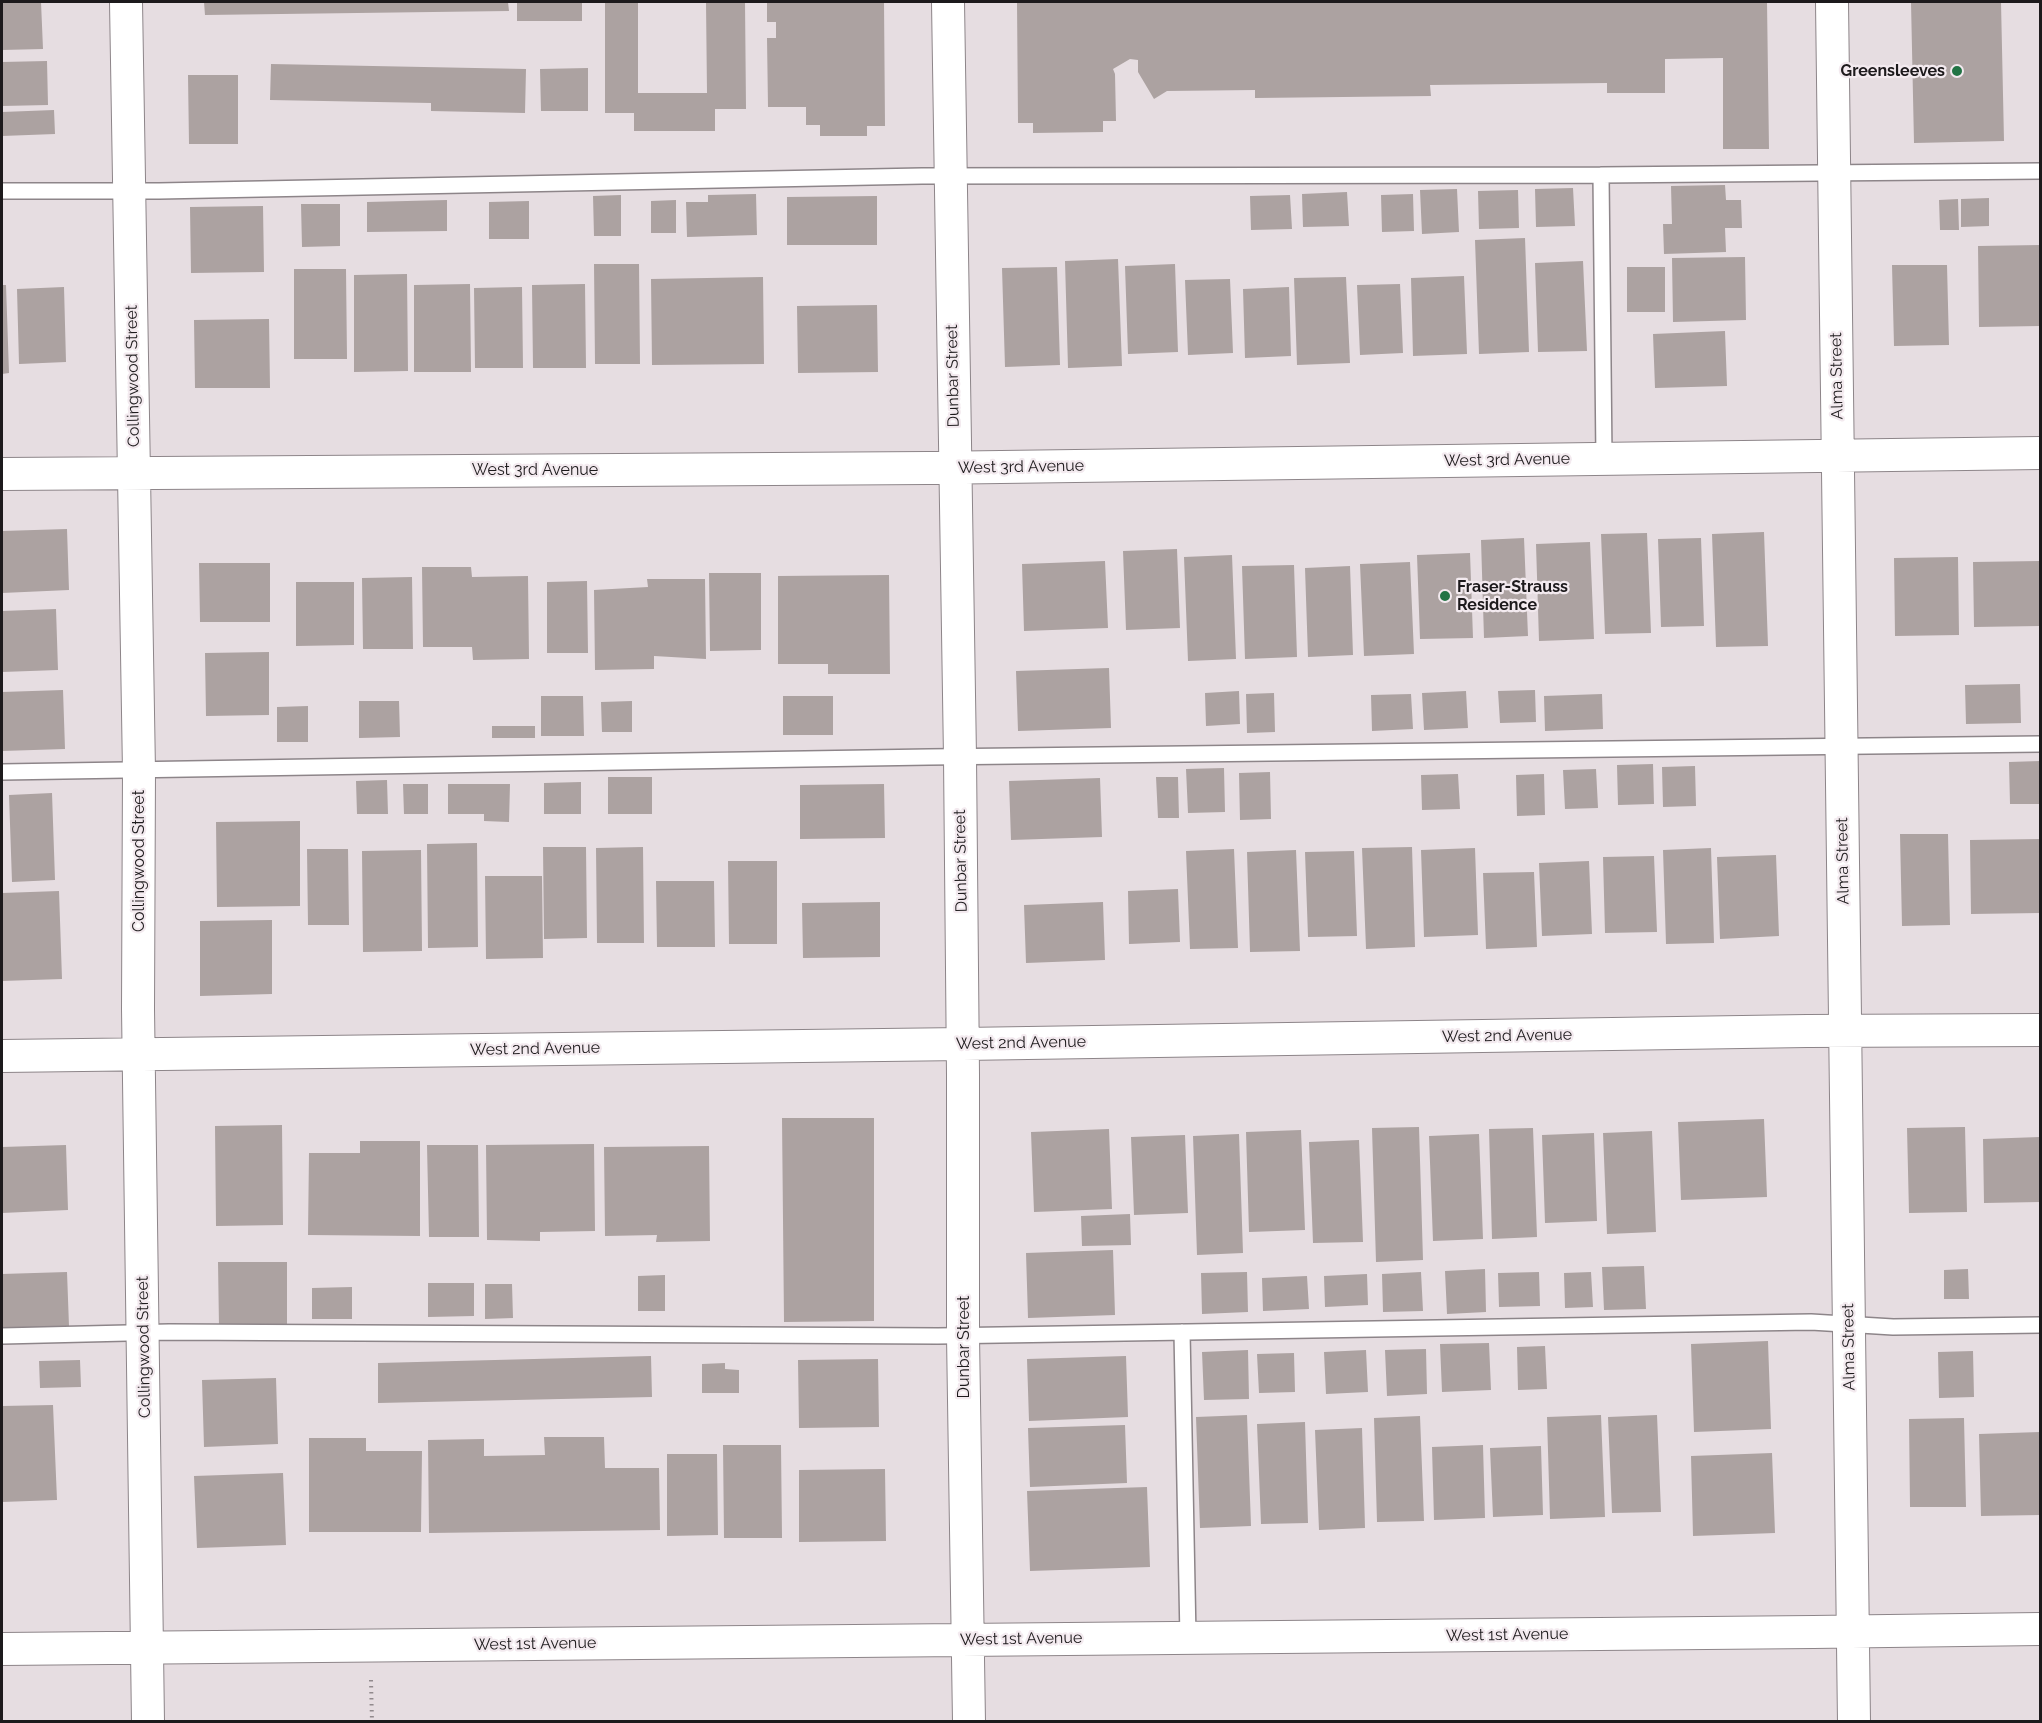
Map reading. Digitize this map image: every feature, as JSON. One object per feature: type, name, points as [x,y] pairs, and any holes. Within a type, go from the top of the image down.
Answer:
[{"type":"street","name":"Collingwood Street","points":[[126,2],[140,771],[140,1054],[148,1722]]},
{"type":"street","name":"Dunbar Street","points":[[948,2],[960,757],[963,1336],[969,1722]]},
{"type":"street","name":"Alma Street","points":[[1832,2],[1854,1722]]},
{"type":"street","name":"West 3rd Avenue","points":[[2,474],[955,468],[2040,453]]},
{"type":"street","name":"West 2nd Avenue","points":[[2,1056],[2040,1030]]},
{"type":"street","name":"West 1st Avenue","points":[[2,1649],[2040,1629]]},
{"type":"lane","points":[[2,191],[130,191],[950,176],[1834,174],[2040,171]]},
{"type":"lane","points":[[1601,175],[1604,459]]},
{"type":"lane","points":[[2,772],[960,757],[2040,744]]},
{"type":"lane","points":[[2,1336],[144,1332],[963,1336],[1811,1322],[1893,1327],[2040,1325]]},
{"type":"lane","points":[[1182,1332],[1188,1638]]},
{"type":"path","points":[[371,1677],[372,1722]]},
{"type":"building","points":[[2,2],[41,2],[43,49],[2,50]]},
{"type":"building","points":[[204,2],[508,2],[509,11],[205,15]]},
{"type":"building","points":[[517,2],[582,2],[582,21],[517,21]]},
{"type":"building","points":[[605,2],[638,2],[638,93],[707,93],[706,2],[745,2],[746,109],[715,109],[715,131],[634,131],[634,113],[605,113]]},
{"type":"building","points":[[767,2],[884,2],[885,126],[867,126],[867,136],[820,136],[820,125],[806,125],[806,107],[768,107],[767,38],[776,38],[776,22],[767,22]]},
{"type":"building","points":[[1017,2],[1767,2],[1769,149],[1723,149],[1723,58],[1665,59],[1665,93],[1607,93],[1607,83],[1430,85],[1431,96],[1255,98],[1255,90],[1167,91],[1154,99],[1138,72],[1138,60],[1130,59],[1113,69],[1116,121],[1103,121],[1103,132],[1033,133],[1033,123],[1018,123]]},
{"type":"building","name":"Greensleeves","points":[[1911,2],[2001,2],[2004,141],[1914,143]]},
{"type":"building","points":[[47,61],[48,105],[2,106],[2,62]]},
{"type":"building","points":[[271,64],[526,69],[525,113],[431,111],[431,103],[270,100]]},
{"type":"building","points":[[588,68],[588,111],[541,111],[540,69]]},
{"type":"building","points":[[188,75],[238,75],[238,144],[189,144]]},
{"type":"building","points":[[54,110],[55,134],[2,136],[2,112]]},
{"type":"building","points":[[1725,185],[1726,200],[1741,200],[1742,228],[1725,228],[1726,252],[1664,254],[1663,224],[1672,224],[1671,186]]},
{"type":"building","points":[[1573,188],[1575,226],[1536,227],[1535,189]]},
{"type":"building","points":[[1457,189],[1459,232],[1422,234],[1420,190]]},
{"type":"building","points":[[1518,190],[1519,228],[1479,229],[1478,191]]},
{"type":"building","points":[[1347,192],[1349,226],[1303,227],[1302,194]]},
{"type":"building","points":[[756,194],[757,235],[687,237],[686,202],[708,202],[708,195]]},
{"type":"building","points":[[1413,194],[1414,231],[1382,232],[1381,195]]},
{"type":"building","points":[[621,195],[621,236],[594,236],[593,196]]},
{"type":"building","points":[[1290,195],[1292,229],[1251,230],[1250,196]]},
{"type":"building","points":[[877,196],[877,245],[787,245],[787,197]]},
{"type":"building","points":[[1989,198],[1989,226],[1961,227],[1961,199]]},
{"type":"building","points":[[1958,199],[1959,230],[1940,230],[1939,200]]},
{"type":"building","points":[[447,200],[447,231],[367,232],[367,202]]},
{"type":"building","points":[[676,200],[676,233],[651,233],[651,201]]},
{"type":"building","points":[[529,201],[529,239],[489,239],[489,202]]},
{"type":"building","points":[[301,204],[340,204],[340,246],[302,247]]},
{"type":"building","points":[[263,206],[264,272],[191,273],[190,207]]},
{"type":"building","points":[[1525,238],[1529,352],[1479,354],[1475,240]]},
{"type":"building","points":[[2040,245],[2040,326],[1979,327],[1978,246]]},
{"type":"building","points":[[1745,257],[1746,320],[1673,322],[1672,258]]},
{"type":"building","points":[[1118,259],[1122,366],[1068,368],[1065,261]]},
{"type":"building","points":[[1583,261],[1587,351],[1538,352],[1535,263]]},
{"type":"building","points":[[594,264],[639,264],[640,364],[595,364]]},
{"type":"building","points":[[1175,264],[1178,352],[1128,354],[1125,266]]},
{"type":"building","points":[[1892,265],[1947,265],[1949,345],[1894,346]]},
{"type":"building","points":[[1057,267],[1060,365],[1005,367],[1002,268]]},
{"type":"building","points":[[1627,267],[1665,267],[1665,312],[1627,312]]},
{"type":"building","points":[[294,269],[346,269],[347,359],[294,359]]},
{"type":"building","points":[[407,274],[408,371],[354,372],[354,275]]},
{"type":"building","points":[[1464,276],[1467,354],[1413,356],[1411,278]]},
{"type":"building","points":[[763,277],[764,364],[652,365],[651,279]]},
{"type":"building","points":[[1346,277],[1350,363],[1297,365],[1294,278]]},
{"type":"building","points":[[1230,279],[1233,353],[1188,355],[1185,280]]},
{"type":"building","points":[[470,284],[471,372],[414,372],[414,285]]},
{"type":"building","points":[[585,284],[586,368],[533,368],[532,285]]},
{"type":"building","points":[[1400,284],[1403,353],[1360,355],[1357,285]]},
{"type":"building","points":[[2,285],[6,285],[9,373],[2,374]]},
{"type":"building","points":[[64,287],[66,362],[19,364],[17,289]]},
{"type":"building","points":[[522,287],[523,368],[475,368],[474,288]]},
{"type":"building","points":[[1289,287],[1291,356],[1245,358],[1243,289]]},
{"type":"building","points":[[877,305],[878,372],[798,373],[797,306]]},
{"type":"building","points":[[269,319],[270,388],[195,388],[194,320]]},
{"type":"building","points":[[1725,331],[1727,386],[1655,388],[1653,334]]},
{"type":"building","points":[[67,529],[69,590],[2,593],[2,531]]},
{"type":"building","points":[[1764,532],[1768,646],[1716,647],[1712,534]]},
{"type":"building","points":[[1647,533],[1651,633],[1605,634],[1601,534]]},
{"type":"building","points":[[1524,538],[1528,636],[1484,638],[1481,540]]},
{"type":"building","points":[[1701,538],[1704,626],[1661,627],[1658,539]]},
{"type":"building","points":[[1590,542],[1594,639],[1539,641],[1536,544]]},
{"type":"building","points":[[1177,549],[1180,628],[1126,630],[1123,551]]},
{"type":"building","name":"Fraser-Strauss Residence","points":[[1470,553],[1473,638],[1420,639],[1417,555]]},
{"type":"building","points":[[1232,555],[1236,659],[1188,661],[1184,557]]},
{"type":"building","points":[[1958,557],[1959,635],[1895,636],[1894,558]]},
{"type":"building","points":[[1105,561],[1108,628],[1024,631],[1022,564]]},
{"type":"building","points":[[2040,561],[2040,626],[1974,627],[1973,562]]},
{"type":"building","points":[[1410,562],[1414,654],[1364,656],[1360,564]]},
{"type":"building","points":[[199,563],[270,563],[270,622],[200,622]]},
{"type":"building","points":[[1294,565],[1297,657],[1245,659],[1242,566]]},
{"type":"building","points":[[1350,566],[1353,655],[1308,657],[1305,568]]},
{"type":"building","points":[[422,567],[471,567],[472,577],[528,576],[529,659],[473,660],[472,647],[423,647]]},
{"type":"building","points":[[709,573],[761,573],[761,650],[710,651]]},
{"type":"building","points":[[889,575],[890,674],[828,674],[828,664],[778,664],[778,576]]},
{"type":"building","points":[[412,577],[413,649],[363,649],[362,578]]},
{"type":"building","points":[[647,579],[705,579],[706,659],[654,656],[654,669],[595,670],[594,590],[648,587]]},
{"type":"building","points":[[587,581],[588,653],[547,653],[547,582]]},
{"type":"building","points":[[296,582],[354,582],[354,645],[296,646]]},
{"type":"building","points":[[56,609],[58,670],[2,672],[2,611]]},
{"type":"building","points":[[269,652],[269,715],[206,716],[205,653]]},
{"type":"building","points":[[1109,668],[1111,728],[1018,731],[1016,671]]},
{"type":"building","points":[[2020,684],[2021,723],[1966,724],[1965,685]]},
{"type":"building","points":[[63,690],[65,749],[2,751],[2,692]]},
{"type":"building","points":[[1535,690],[1536,722],[1500,723],[1498,691]]},
{"type":"building","points":[[1239,691],[1240,724],[1206,726],[1205,693]]},
{"type":"building","points":[[1466,691],[1468,728],[1424,730],[1422,693]]},
{"type":"building","points":[[1274,693],[1275,732],[1247,733],[1246,694]]},
{"type":"building","points":[[1411,694],[1413,729],[1372,731],[1371,695]]},
{"type":"building","points":[[1602,694],[1603,729],[1545,731],[1544,696]]},
{"type":"building","points":[[541,696],[583,696],[584,736],[541,736]]},
{"type":"building","points":[[783,696],[833,696],[833,735],[783,735]]},
{"type":"building","points":[[359,701],[399,701],[400,737],[359,738]]},
{"type":"building","points":[[632,701],[632,732],[602,732],[601,702]]},
{"type":"building","points":[[308,706],[308,742],[277,742],[277,707]]},
{"type":"building","points":[[492,726],[535,726],[535,738],[492,738]]},
{"type":"building","points":[[2040,761],[2040,804],[2010,804],[2009,762]]},
{"type":"building","points":[[1653,764],[1654,804],[1618,805],[1617,765]]},
{"type":"building","points":[[1695,766],[1696,806],[1663,807],[1662,767]]},
{"type":"building","points":[[1224,768],[1225,812],[1188,813],[1186,769]]},
{"type":"building","points":[[1596,769],[1598,808],[1565,809],[1563,770]]},
{"type":"building","points":[[1270,772],[1271,819],[1240,820],[1239,773]]},
{"type":"building","points":[[1458,774],[1460,809],[1422,810],[1421,775]]},
{"type":"building","points":[[1544,774],[1545,815],[1517,816],[1516,775]]},
{"type":"building","points":[[608,777],[652,777],[652,814],[608,814]]},
{"type":"building","points":[[1156,777],[1178,777],[1179,818],[1158,818]]},
{"type":"building","points":[[1100,778],[1102,837],[1011,840],[1009,781]]},
{"type":"building","points":[[387,780],[388,814],[357,814],[356,781]]},
{"type":"building","points":[[581,782],[581,814],[544,814],[544,783]]},
{"type":"building","points":[[403,784],[428,784],[428,814],[404,814]]},
{"type":"building","points":[[448,784],[510,784],[509,822],[484,821],[484,814],[448,814]]},
{"type":"building","points":[[884,784],[885,838],[800,839],[800,785]]},
{"type":"building","points":[[52,793],[55,880],[12,882],[9,795]]},
{"type":"building","points":[[300,821],[300,906],[217,907],[216,822]]},
{"type":"building","points":[[1900,834],[1948,834],[1950,925],[1902,926]]},
{"type":"building","points":[[2040,839],[2040,913],[1971,914],[1970,840]]},
{"type":"building","points":[[477,843],[478,947],[428,948],[427,844]]},
{"type":"building","points":[[543,847],[586,847],[587,938],[544,939]]},
{"type":"building","points":[[643,847],[644,943],[597,943],[596,848]]},
{"type":"building","points":[[1412,847],[1415,947],[1366,949],[1362,848]]},
{"type":"building","points":[[1475,848],[1478,935],[1424,937],[1421,850]]},
{"type":"building","points":[[1711,848],[1714,943],[1666,944],[1663,850]]},
{"type":"building","points":[[307,849],[348,849],[349,925],[308,925]]},
{"type":"building","points":[[1234,849],[1238,948],[1190,949],[1186,851]]},
{"type":"building","points":[[421,850],[422,951],[363,952],[362,851]]},
{"type":"building","points":[[1296,850],[1300,951],[1250,952],[1247,852]]},
{"type":"building","points":[[1354,851],[1357,936],[1308,937],[1305,852]]},
{"type":"building","points":[[1776,855],[1779,936],[1720,939],[1717,857]]},
{"type":"building","points":[[1654,856],[1657,932],[1605,933],[1603,857]]},
{"type":"building","points":[[728,861],[777,861],[777,944],[729,944]]},
{"type":"building","points":[[1589,861],[1592,934],[1542,936],[1539,863]]},
{"type":"building","points":[[1534,872],[1537,947],[1486,949],[1483,873]]},
{"type":"building","points":[[485,876],[542,876],[543,958],[486,959]]},
{"type":"building","points":[[656,881],[714,881],[715,947],[657,947]]},
{"type":"building","points":[[1178,889],[1180,942],[1129,944],[1128,891]]},
{"type":"building","points":[[59,891],[62,979],[2,981],[2,893]]},
{"type":"building","points":[[880,902],[880,957],[803,958],[802,903]]},
{"type":"building","points":[[1103,902],[1105,960],[1026,963],[1024,905]]},
{"type":"building","points":[[272,920],[272,994],[200,996],[200,921]]},
{"type":"building","points":[[782,1118],[874,1118],[874,1321],[784,1322]]},
{"type":"building","points":[[1764,1119],[1767,1197],[1681,1200],[1678,1122]]},
{"type":"building","points":[[282,1125],[283,1225],[216,1226],[215,1126]]},
{"type":"building","points":[[1419,1127],[1423,1260],[1376,1262],[1372,1128]]},
{"type":"building","points":[[1965,1127],[1967,1212],[1909,1213],[1907,1128]]},
{"type":"building","points":[[1533,1128],[1537,1237],[1492,1239],[1489,1129]]},
{"type":"building","points":[[1109,1129],[1112,1209],[1034,1212],[1031,1132]]},
{"type":"building","points":[[1301,1130],[1305,1230],[1249,1232],[1246,1132]]},
{"type":"building","points":[[1652,1131],[1656,1232],[1607,1234],[1603,1133]]},
{"type":"building","points":[[1594,1133],[1597,1221],[1545,1223],[1542,1135]]},
{"type":"building","points":[[1239,1134],[1243,1253],[1197,1255],[1193,1136]]},
{"type":"building","points":[[1479,1134],[1483,1239],[1433,1241],[1429,1136]]},
{"type":"building","points":[[1185,1135],[1188,1213],[1134,1215],[1131,1137]]},
{"type":"building","points":[[2040,1137],[2040,1202],[1984,1203],[1983,1139]]},
{"type":"building","points":[[1359,1140],[1363,1242],[1313,1243],[1309,1142]]},
{"type":"building","points":[[360,1141],[420,1141],[420,1236],[308,1235],[309,1153],[360,1153]]},
{"type":"building","points":[[594,1144],[595,1231],[540,1232],[540,1241],[487,1240],[486,1145]]},
{"type":"building","points":[[66,1145],[68,1210],[2,1213],[2,1147]]},
{"type":"building","points":[[427,1145],[478,1145],[479,1237],[429,1237]]},
{"type":"building","points":[[709,1146],[710,1241],[656,1242],[657,1235],[605,1236],[604,1147]]},
{"type":"building","points":[[1130,1214],[1131,1245],[1082,1246],[1081,1216]]},
{"type":"building","points":[[1113,1250],[1115,1315],[1028,1318],[1026,1253]]},
{"type":"building","points":[[218,1262],[287,1262],[287,1326],[219,1327]]},
{"type":"building","points":[[1644,1266],[1646,1309],[1604,1310],[1602,1267]]},
{"type":"building","points":[[1485,1269],[1486,1312],[1447,1314],[1445,1271]]},
{"type":"building","points":[[1968,1269],[1969,1299],[1944,1299],[1944,1270]]},
{"type":"building","points":[[67,1272],[69,1326],[2,1328],[2,1274]]},
{"type":"building","points":[[1247,1272],[1248,1312],[1202,1314],[1201,1273]]},
{"type":"building","points":[[1421,1272],[1423,1311],[1383,1312],[1382,1274]]},
{"type":"building","points":[[1539,1272],[1540,1306],[1499,1307],[1498,1273]]},
{"type":"building","points":[[1591,1272],[1593,1307],[1565,1308],[1564,1273]]},
{"type":"building","points":[[1367,1274],[1368,1305],[1325,1307],[1324,1276]]},
{"type":"building","points":[[665,1275],[665,1311],[638,1311],[638,1276]]},
{"type":"building","points":[[1307,1276],[1309,1309],[1263,1311],[1262,1278]]},
{"type":"building","points":[[428,1283],[474,1283],[474,1316],[428,1317]]},
{"type":"building","points":[[485,1284],[512,1284],[513,1318],[485,1319]]},
{"type":"building","points":[[352,1287],[352,1319],[312,1319],[312,1288]]},
{"type":"building","points":[[1768,1341],[1771,1429],[1694,1432],[1691,1344]]},
{"type":"building","points":[[1489,1343],[1491,1390],[1442,1392],[1440,1344]]},
{"type":"building","points":[[1545,1346],[1547,1389],[1518,1390],[1517,1347]]},
{"type":"building","points":[[1426,1349],[1427,1394],[1387,1396],[1385,1350]]},
{"type":"building","points":[[1248,1350],[1249,1399],[1204,1400],[1202,1352]]},
{"type":"building","points":[[1366,1350],[1368,1392],[1326,1394],[1324,1352]]},
{"type":"building","points":[[1973,1351],[1974,1397],[1939,1398],[1938,1352]]},
{"type":"building","points":[[1294,1353],[1295,1392],[1259,1393],[1257,1354]]},
{"type":"building","points":[[651,1356],[652,1397],[378,1403],[378,1363]]},
{"type":"building","points":[[1126,1356],[1128,1417],[1029,1421],[1027,1359]]},
{"type":"building","points":[[878,1359],[879,1427],[799,1428],[798,1360]]},
{"type":"building","points":[[80,1360],[81,1387],[40,1388],[39,1361]]},
{"type":"building","points":[[725,1363],[725,1369],[739,1370],[739,1393],[702,1393],[702,1364]]},
{"type":"building","points":[[276,1378],[278,1444],[204,1447],[202,1380]]},
{"type":"building","points":[[53,1405],[57,1500],[2,1502],[2,1406]]},
{"type":"building","points":[[1247,1415],[1251,1526],[1200,1528],[1196,1417]]},
{"type":"building","points":[[1601,1415],[1605,1517],[1550,1519],[1547,1417]]},
{"type":"building","points":[[1657,1415],[1661,1512],[1612,1513],[1608,1417]]},
{"type":"building","points":[[1420,1416],[1424,1521],[1377,1522],[1374,1418]]},
{"type":"building","points":[[1964,1418],[1966,1507],[1910,1507],[1909,1419]]},
{"type":"building","points":[[1305,1422],[1308,1523],[1261,1524],[1257,1424]]},
{"type":"building","points":[[1125,1425],[1127,1483],[1030,1487],[1028,1428]]},
{"type":"building","points":[[1362,1428],[1365,1528],[1319,1530],[1315,1430]]},
{"type":"building","points":[[2040,1432],[2040,1515],[1981,1516],[1979,1434]]},
{"type":"building","points":[[544,1437],[604,1437],[605,1468],[659,1468],[660,1530],[429,1533],[428,1440],[484,1439],[484,1456],[545,1455]]},
{"type":"building","points":[[309,1438],[366,1438],[366,1451],[422,1451],[421,1532],[309,1532]]},
{"type":"building","points":[[723,1445],[781,1445],[782,1538],[724,1538]]},
{"type":"building","points":[[1483,1445],[1485,1518],[1434,1520],[1432,1447]]},
{"type":"building","points":[[1541,1446],[1543,1515],[1493,1517],[1490,1448]]},
{"type":"building","points":[[1772,1453],[1775,1533],[1693,1536],[1691,1456]]},
{"type":"building","points":[[667,1454],[717,1454],[718,1535],[667,1536]]},
{"type":"building","points":[[885,1469],[886,1541],[799,1542],[799,1470]]},
{"type":"building","points":[[283,1473],[286,1545],[197,1548],[194,1476]]},
{"type":"building","points":[[1147,1487],[1150,1567],[1030,1571],[1027,1491]]},
{"type":"place","name":"Greensleeves","points":[[1957,71]]},
{"type":"place","name":"Fraser-Strauss Residence","points":[[1445,596]]}]
